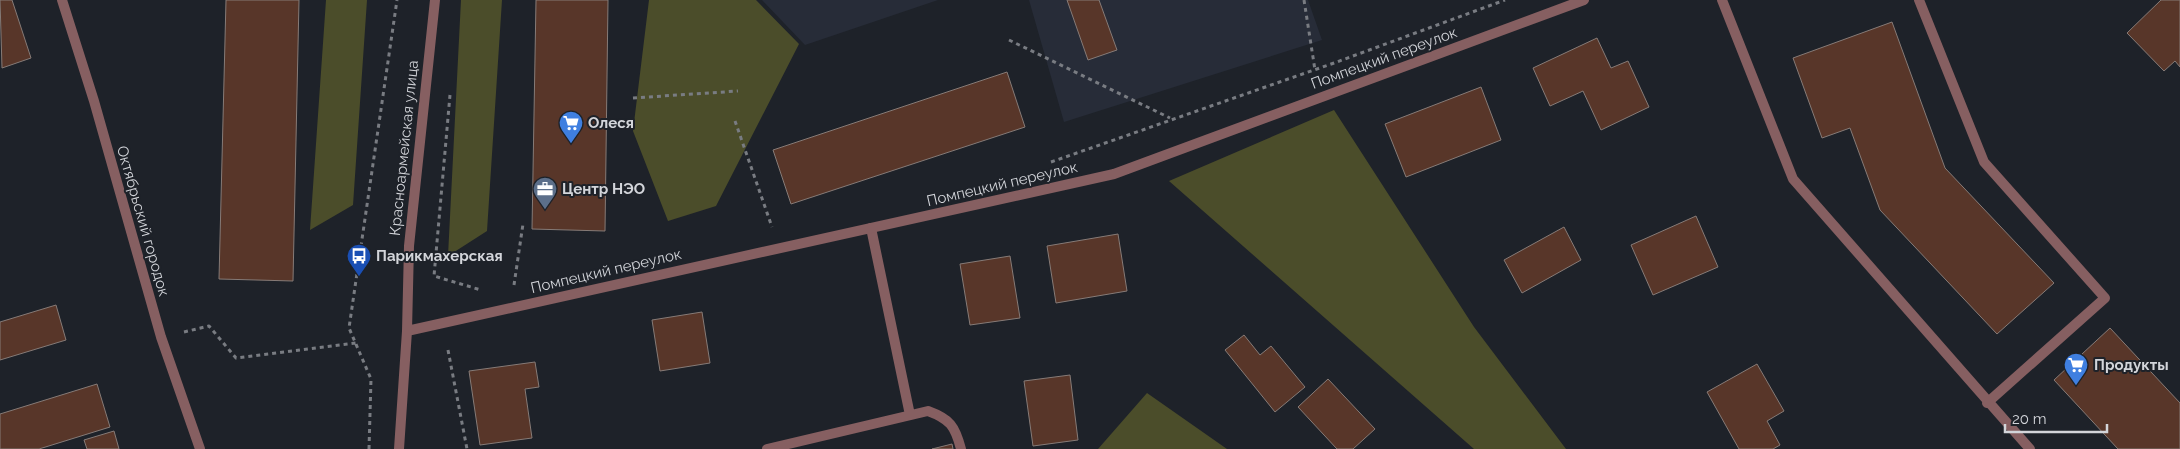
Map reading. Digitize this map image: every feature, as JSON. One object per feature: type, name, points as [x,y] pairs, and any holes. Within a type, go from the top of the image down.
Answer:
[{"type":"street","name":"Октябрьский городок","points":[[62,0],[94,101],[161,337],[200,449]]},
{"type":"street","name":"Красноармейская улица","points":[[399,449],[407,331],[409,246],[435,0]]},
{"type":"street","name":"Помпецкий переулок","points":[[407,331],[1114,174],[1584,0]]},
{"type":"street","points":[[1722,0],[1793,179],[1987,403],[2030,449]]},
{"type":"street","points":[[1919,0],[1984,162],[2105,298],[1987,403]]},
{"type":"street","points":[[871,228],[910,416]]},
{"type":"street","points":[[767,449],[928,411],[944,417],[957,433],[960,449]]},
{"type":"path","points":[[369,449],[370,379],[349,328],[397,0]]},
{"type":"path","points":[[1304,0],[1315,70]]},
{"type":"path","points":[[1046,164],[1315,70],[1505,0]]},
{"type":"path","points":[[1009,40],[1171,119]]},
{"type":"path","points":[[451,89],[434,276],[490,292]]},
{"type":"path","points":[[633,98],[738,91]]},
{"type":"path","points":[[735,121],[780,248]]},
{"type":"path","points":[[513,292],[523,224]]},
{"type":"path","points":[[161,337],[209,326],[236,358],[356,344]]},
{"type":"path","points":[[448,350],[467,449]]},
{"type":"shaded area","points":[[762,0],[938,0],[805,45]]},
{"type":"shaded area","points":[[1029,0],[1308,0],[1322,40],[1064,122]]},
{"type":"green space","points":[[326,0],[367,0],[353,205],[310,230]]},
{"type":"green space","points":[[461,0],[502,0],[487,231],[448,256]]},
{"type":"green space","points":[[649,0],[756,0],[799,44],[716,206],[668,221],[633,131]]},
{"type":"green space","points":[[1334,110],[1474,327],[1566,449],[1474,449],[1169,181]]},
{"type":"green space","points":[[1147,393],[1227,449],[1098,449]]},
{"type":"building","points":[[0,0],[12,0],[31,58],[2,68]]},
{"type":"building","points":[[226,0],[299,0],[293,281],[219,279]]},
{"type":"building","points":[[536,0],[608,0],[605,231],[532,229]]},
{"type":"building","points":[[1067,0],[1099,0],[1117,50],[1088,60]]},
{"type":"building","points":[[2161,0],[2180,0],[2180,67],[2175,61],[2164,71],[2127,33]]},
{"type":"building","points":[[1892,22],[1945,168],[2054,283],[1997,334],[1880,210],[1850,128],[1822,138],[1793,58]]},
{"type":"building","points":[[1597,38],[1611,68],[1628,61],[1649,107],[1601,130],[1583,91],[1550,106],[1533,68]]},
{"type":"building","points":[[1007,72],[1025,127],[791,204],[773,150]]},
{"type":"building","points":[[1481,87],[1501,140],[1406,177],[1385,124]]},
{"type":"building","points":[[1696,216],[1718,267],[1653,295],[1631,245]]},
{"type":"building","points":[[1564,227],[1581,260],[1522,293],[1504,260]]},
{"type":"building","points":[[1118,234],[1127,291],[1056,303],[1047,246]]},
{"type":"building","points":[[1010,256],[1020,318],[970,325],[960,264]]},
{"type":"building","points":[[56,305],[66,340],[0,360],[0,322]]},
{"type":"building","points":[[702,312],[710,363],[660,371],[652,320]]},
{"type":"building","points":[[2110,328],[2180,403],[2180,449],[2118,449],[2054,380]]},
{"type":"building","points":[[1244,335],[1260,355],[1271,346],[1305,387],[1275,412],[1225,350]]},
{"type":"building","points":[[535,362],[539,387],[525,389],[532,438],[480,445],[469,371]]},
{"type":"building","points":[[1757,364],[1784,411],[1767,421],[1780,445],[1773,449],[1739,449],[1707,392]]},
{"type":"building","points":[[1070,375],[1078,440],[1033,446],[1024,381]]},
{"type":"building","points":[[1328,379],[1375,429],[1353,449],[1337,449],[1298,407]]},
{"type":"building","points":[[97,384],[110,427],[39,449],[0,449],[0,414]]},
{"type":"building","points":[[114,431],[119,449],[87,449],[84,440]]},
{"type":"building","points":[[952,444],[953,449],[932,449]]},
{"type":"place","name":"Олеся","points":[[571,144]]},
{"type":"place","name":"Центр НЭО","points":[[545,210]]},
{"type":"place","name":"Парикмахерская","points":[[359,277]]},
{"type":"place","name":"Продукты","points":[[2076,386]]}]
